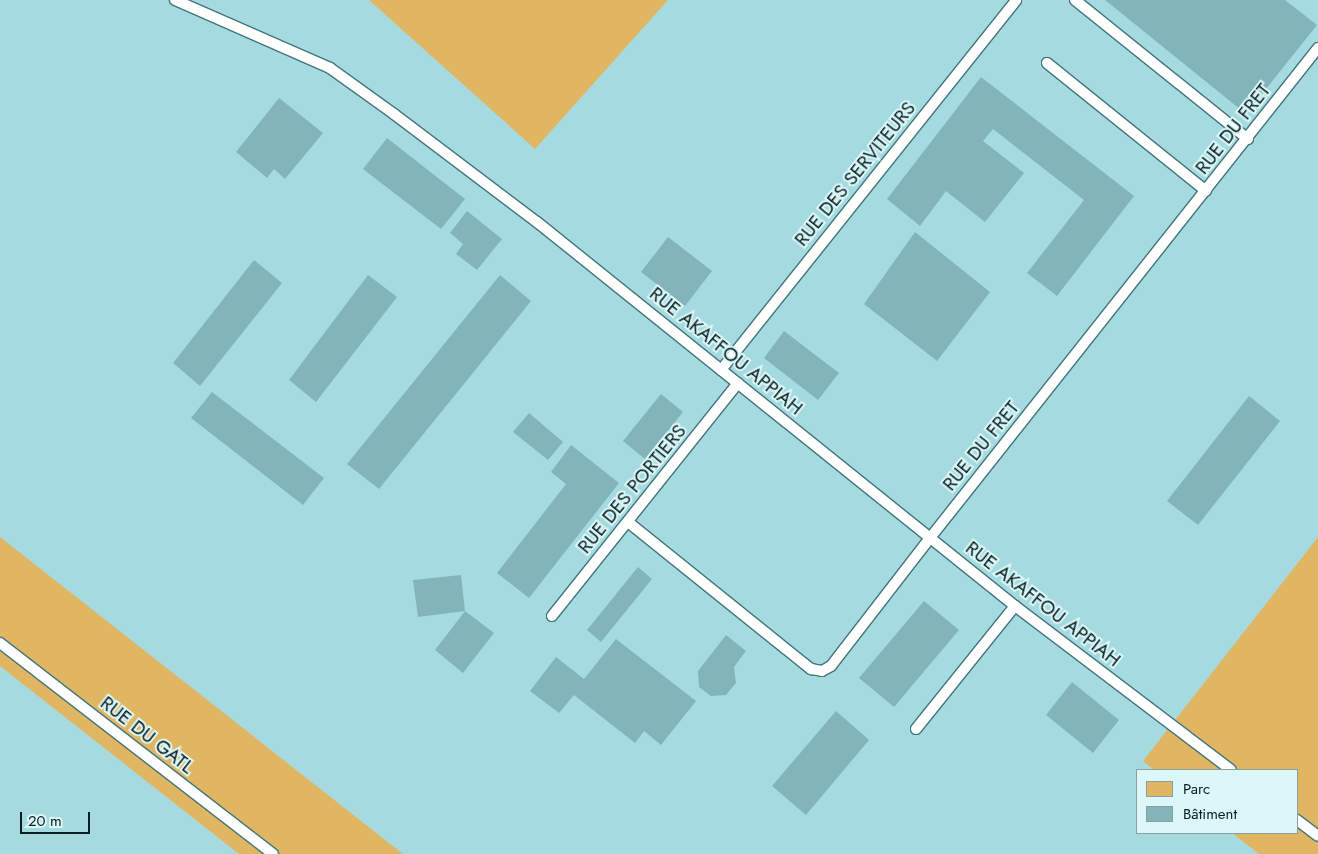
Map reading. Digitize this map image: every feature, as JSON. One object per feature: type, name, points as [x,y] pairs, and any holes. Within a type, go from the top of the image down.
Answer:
[{"type":"lane","name":"RUE AKAFFOU APPIAH","points":[[175,0],[330,68],[538,222],[1015,606],[1230,769]]},
{"type":"lane","name":"RUE DES SERVITEURS","points":[[721,370],[1016,0]]},
{"type":"lane","points":[[1075,0],[1248,139]]},
{"type":"lane","name":"RUE DU FRET","points":[[628,522],[811,669],[822,671],[831,666],[1318,48]]},
{"type":"lane","points":[[1047,63],[1206,191]]},
{"type":"lane","name":"RUE DES PORTIERS","points":[[552,616],[738,383]]},
{"type":"lane","points":[[916,728],[1015,606]]},
{"type":"lane","name":"RUE DU GATL","points":[[0,643],[273,854]]},
{"type":"lane","points":[[1298,821],[1318,836]]},
{"type":"green space","points":[[369,0],[668,0],[535,149]]},
{"type":"green space","points":[[0,537],[403,854],[239,854],[0,666]]},
{"type":"green space","points":[[1318,537],[1318,854],[1259,854],[1233,834],[1298,834],[1298,769],[1153,769],[1143,761]]},
{"type":"building","points":[[1105,0],[1285,0],[1317,25],[1246,114]]},
{"type":"building","points":[[981,77],[1134,196],[1057,296],[1027,273],[1084,200],[993,129],[983,141],[1024,173],[985,222],[946,191],[920,226],[887,199]]},
{"type":"building","points":[[279,98],[323,133],[285,179],[274,169],[267,178],[236,152]]},
{"type":"building","points":[[387,138],[465,199],[441,229],[363,169]]},
{"type":"building","points":[[467,211],[502,239],[477,270],[456,254],[463,244],[450,233]]},
{"type":"building","points":[[915,232],[990,292],[937,361],[864,304]]},
{"type":"building","points":[[668,237],[712,271],[685,306],[641,272]]},
{"type":"building","points":[[254,260],[282,283],[200,386],[173,363]]},
{"type":"building","points":[[368,275],[397,297],[316,402],[289,380]]},
{"type":"building","points":[[500,275],[531,301],[379,489],[347,464]]},
{"type":"building","points":[[784,331],[839,373],[818,400],[764,358]]},
{"type":"building","points":[[212,392],[324,478],[303,505],[191,418]]},
{"type":"building","points":[[661,394],[683,412],[645,459],[623,441]]},
{"type":"building","points":[[1249,396],[1280,421],[1198,525],[1167,501]]},
{"type":"building","points":[[529,413],[563,442],[548,460],[513,432]]},
{"type":"building","points":[[571,445],[619,483],[529,598],[497,573],[566,484],[551,472]]},
{"type":"building","points":[[638,567],[652,579],[601,642],[587,630]]},
{"type":"building","points":[[461,575],[465,611],[418,617],[413,580]]},
{"type":"building","points":[[924,601],[959,630],[894,707],[859,678]]},
{"type":"building","points":[[465,611],[494,633],[463,673],[435,650]]},
{"type":"building","points":[[726,635],[746,651],[734,667],[736,683],[726,695],[711,696],[699,687],[698,671]]},
{"type":"building","points":[[616,639],[696,701],[661,745],[644,731],[635,743],[574,695],[559,713],[530,691],[556,657],[584,679]]},
{"type":"building","points":[[1072,682],[1119,720],[1093,753],[1046,715]]},
{"type":"building","points":[[836,711],[869,740],[806,815],[772,786]]}]
